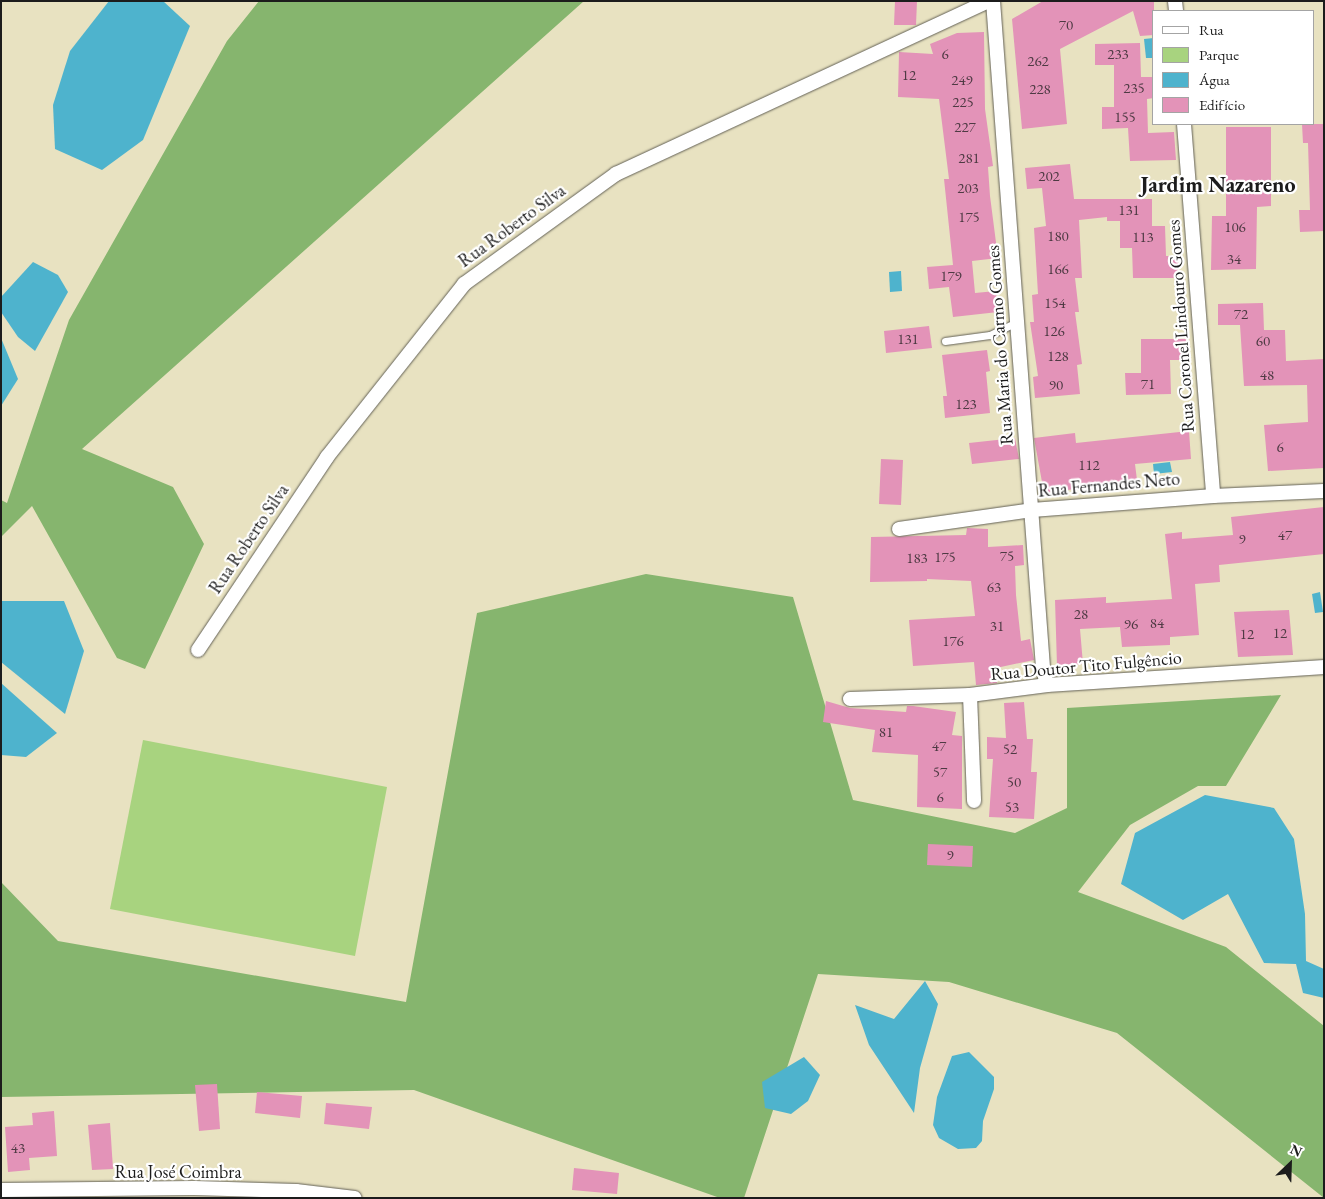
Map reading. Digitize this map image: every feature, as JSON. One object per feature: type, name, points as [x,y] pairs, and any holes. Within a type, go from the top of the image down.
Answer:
[{"type":"street","name":"Rua Maria do Carmo Gomes","points":[[991,1],[1047,685]]},
{"type":"street","name":"Rua Roberto Silva","points":[[198,650],[327,457],[464,284],[616,174],[991,1]]},
{"type":"street","name":"Rua Coronel Lindouro Gomes","points":[[1184,125],[1212,496]]},
{"type":"street","name":"Rua Fernandes Neto","points":[[899,529],[1032,510],[1212,496],[1324,491]]},
{"type":"street","name":"Rua Doutor Tito Fulgêncio","points":[[850,699],[970,695],[1047,685],[1324,667]]},
{"type":"street","points":[[970,695],[974,801]]},
{"type":"street","name":"Rua José Coimbra","points":[[1,1190],[194,1193],[296,1191],[355,1198]]},
{"type":"lane","points":[[945,341],[990,335],[1017,322]]},
{"type":"green space","points":[[259,1],[584,1],[82,449],[173,487],[204,544],[145,669],[117,658],[32,506],[1,537],[1,500],[7,503],[69,320],[227,41]]},
{"type":"green space","points":[[646,574],[793,597],[853,800],[1015,833],[1067,808],[1067,708],[1281,695],[1226,786],[1198,786],[1130,825],[1078,892],[1226,947],[1324,1026],[1324,1198],[1117,1033],[949,982],[818,974],[744,1198],[720,1198],[414,1090],[1,1097],[1,882],[58,941],[406,1002],[477,613]]},
{"type":"green space","points":[[143,740],[387,787],[355,956],[110,909]]},
{"type":"water","points":[[109,1],[163,1],[190,26],[143,140],[102,170],[55,149],[53,105],[70,51]]},
{"type":"water","points":[[1152,38],[1152,58],[1146,58],[1144,39]]},
{"type":"water","points":[[33,262],[58,275],[68,292],[35,351],[18,337],[1,312],[1,297]]},
{"type":"water","points":[[901,271],[902,291],[890,292],[889,272]]},
{"type":"water","points":[[1,338],[18,379],[1,406]]},
{"type":"water","points":[[1170,462],[1172,472],[1154,474],[1153,464]]},
{"type":"water","points":[[1320,592],[1323,612],[1315,613],[1312,594]]},
{"type":"water","points":[[1,601],[64,601],[84,651],[65,714],[1,662]]},
{"type":"water","points":[[1,683],[57,733],[26,757],[1,755]]},
{"type":"water","points":[[1205,795],[1274,808],[1294,839],[1305,914],[1306,961],[1324,969],[1324,998],[1303,993],[1296,964],[1264,963],[1228,894],[1183,920],[1121,884],[1135,833]]},
{"type":"water","points":[[925,981],[938,1004],[920,1068],[914,1113],[869,1045],[855,1005],[894,1019]]},
{"type":"water","points":[[969,1052],[994,1077],[994,1089],[983,1121],[982,1141],[976,1148],[958,1149],[939,1138],[933,1125],[937,1097],[952,1056]]},
{"type":"water","points":[[804,1057],[820,1075],[808,1101],[791,1114],[765,1108],[762,1082]]},
{"type":"building","points":[[895,1],[917,1],[916,25],[894,25]]},
{"type":"building","points":[[1043,1],[1154,1],[1152,35],[1140,36],[1133,11],[1060,49],[1067,124],[1022,129],[1012,19]]},
{"type":"building","points":[[984,32],[985,109],[993,166],[988,167],[998,258],[972,261],[975,293],[996,291],[998,312],[953,317],[949,287],[929,289],[927,267],[953,265],[944,179],[949,179],[939,99],[898,97],[899,52],[933,54],[930,44],[957,33]]},
{"type":"building","points":[[1140,43],[1141,77],[1152,77],[1152,98],[1147,99],[1148,133],[1174,132],[1176,160],[1130,161],[1128,128],[1102,129],[1102,107],[1114,107],[1114,65],[1095,65],[1095,44]]},
{"type":"building","points":[[1324,124],[1324,231],[1300,232],[1299,210],[1310,210],[1308,143],[1303,143],[1302,125]]},
{"type":"building","points":[[1226,127],[1271,127],[1271,206],[1257,207],[1256,269],[1211,270],[1212,216],[1226,216]]},
{"type":"building","points":[[1070,164],[1074,199],[1152,199],[1152,226],[1165,226],[1166,256],[1178,256],[1178,278],[1133,278],[1132,248],[1120,248],[1120,221],[1107,221],[1107,217],[1079,220],[1082,278],[1075,278],[1079,312],[1075,312],[1082,364],[1077,365],[1080,394],[1035,398],[1033,377],[1038,376],[1030,322],[1034,322],[1032,295],[1038,294],[1034,228],[1046,226],[1042,188],[1027,189],[1025,168]]},
{"type":"building","points":[[1263,303],[1264,330],[1285,330],[1286,361],[1324,359],[1324,468],[1268,471],[1264,425],[1308,422],[1307,385],[1244,386],[1240,325],[1218,325],[1218,304]]},
{"type":"building","points":[[929,326],[932,348],[886,353],[884,331]]},
{"type":"building","points":[[1141,339],[1186,339],[1186,360],[1170,360],[1171,394],[1126,395],[1125,373],[1141,373]]},
{"type":"building","points":[[987,350],[990,371],[986,372],[990,413],[945,418],[943,396],[947,396],[942,355]]},
{"type":"building","points":[[1189,431],[1191,459],[1135,464],[1137,480],[1117,483],[1118,488],[1083,488],[1044,493],[1034,438],[1075,433],[1076,443]]},
{"type":"building","points":[[1015,438],[1019,459],[972,464],[969,443]]},
{"type":"building","points":[[881,459],[903,460],[901,505],[879,504]]},
{"type":"building","points":[[1324,507],[1324,554],[1219,565],[1220,582],[1195,584],[1199,635],[1170,637],[1170,645],[1122,647],[1120,627],[1080,629],[1083,664],[1057,666],[1055,600],[1106,597],[1106,603],[1172,599],[1165,534],[1182,532],[1182,539],[1233,535],[1231,517]]},
{"type":"building","points":[[967,528],[988,529],[988,547],[1023,545],[1024,565],[1015,566],[1016,595],[1021,641],[1030,639],[1034,660],[996,668],[997,683],[976,685],[974,662],[913,666],[909,620],[975,616],[971,581],[927,579],[927,581],[870,582],[871,537],[966,535]]},
{"type":"building","points":[[1289,610],[1293,655],[1238,657],[1234,612]]},
{"type":"building","points":[[826,701],[850,708],[906,712],[907,706],[913,706],[956,712],[952,735],[962,736],[962,809],[917,807],[918,755],[872,752],[875,730],[823,722]]},
{"type":"building","points":[[1024,702],[1027,739],[1033,739],[1031,772],[1037,772],[1034,819],[989,817],[993,759],[987,759],[987,737],[1006,738],[1004,703]]},
{"type":"building","points":[[928,844],[973,846],[972,867],[927,865]]},
{"type":"building","points":[[217,1084],[220,1129],[199,1131],[195,1085]]},
{"type":"building","points":[[257,1092],[302,1096],[300,1118],[255,1113]]},
{"type":"building","points":[[326,1103],[372,1107],[369,1129],[324,1124]]},
{"type":"building","points":[[54,1111],[57,1156],[29,1158],[30,1170],[8,1172],[5,1127],[33,1125],[32,1113]]},
{"type":"building","points":[[110,1123],[113,1169],[92,1170],[88,1125]]},
{"type":"building","points":[[574,1168],[619,1173],[617,1194],[572,1190]]},
{"type":"district","name":"Jardim Nazareno","points":[[1218,185]]}]
